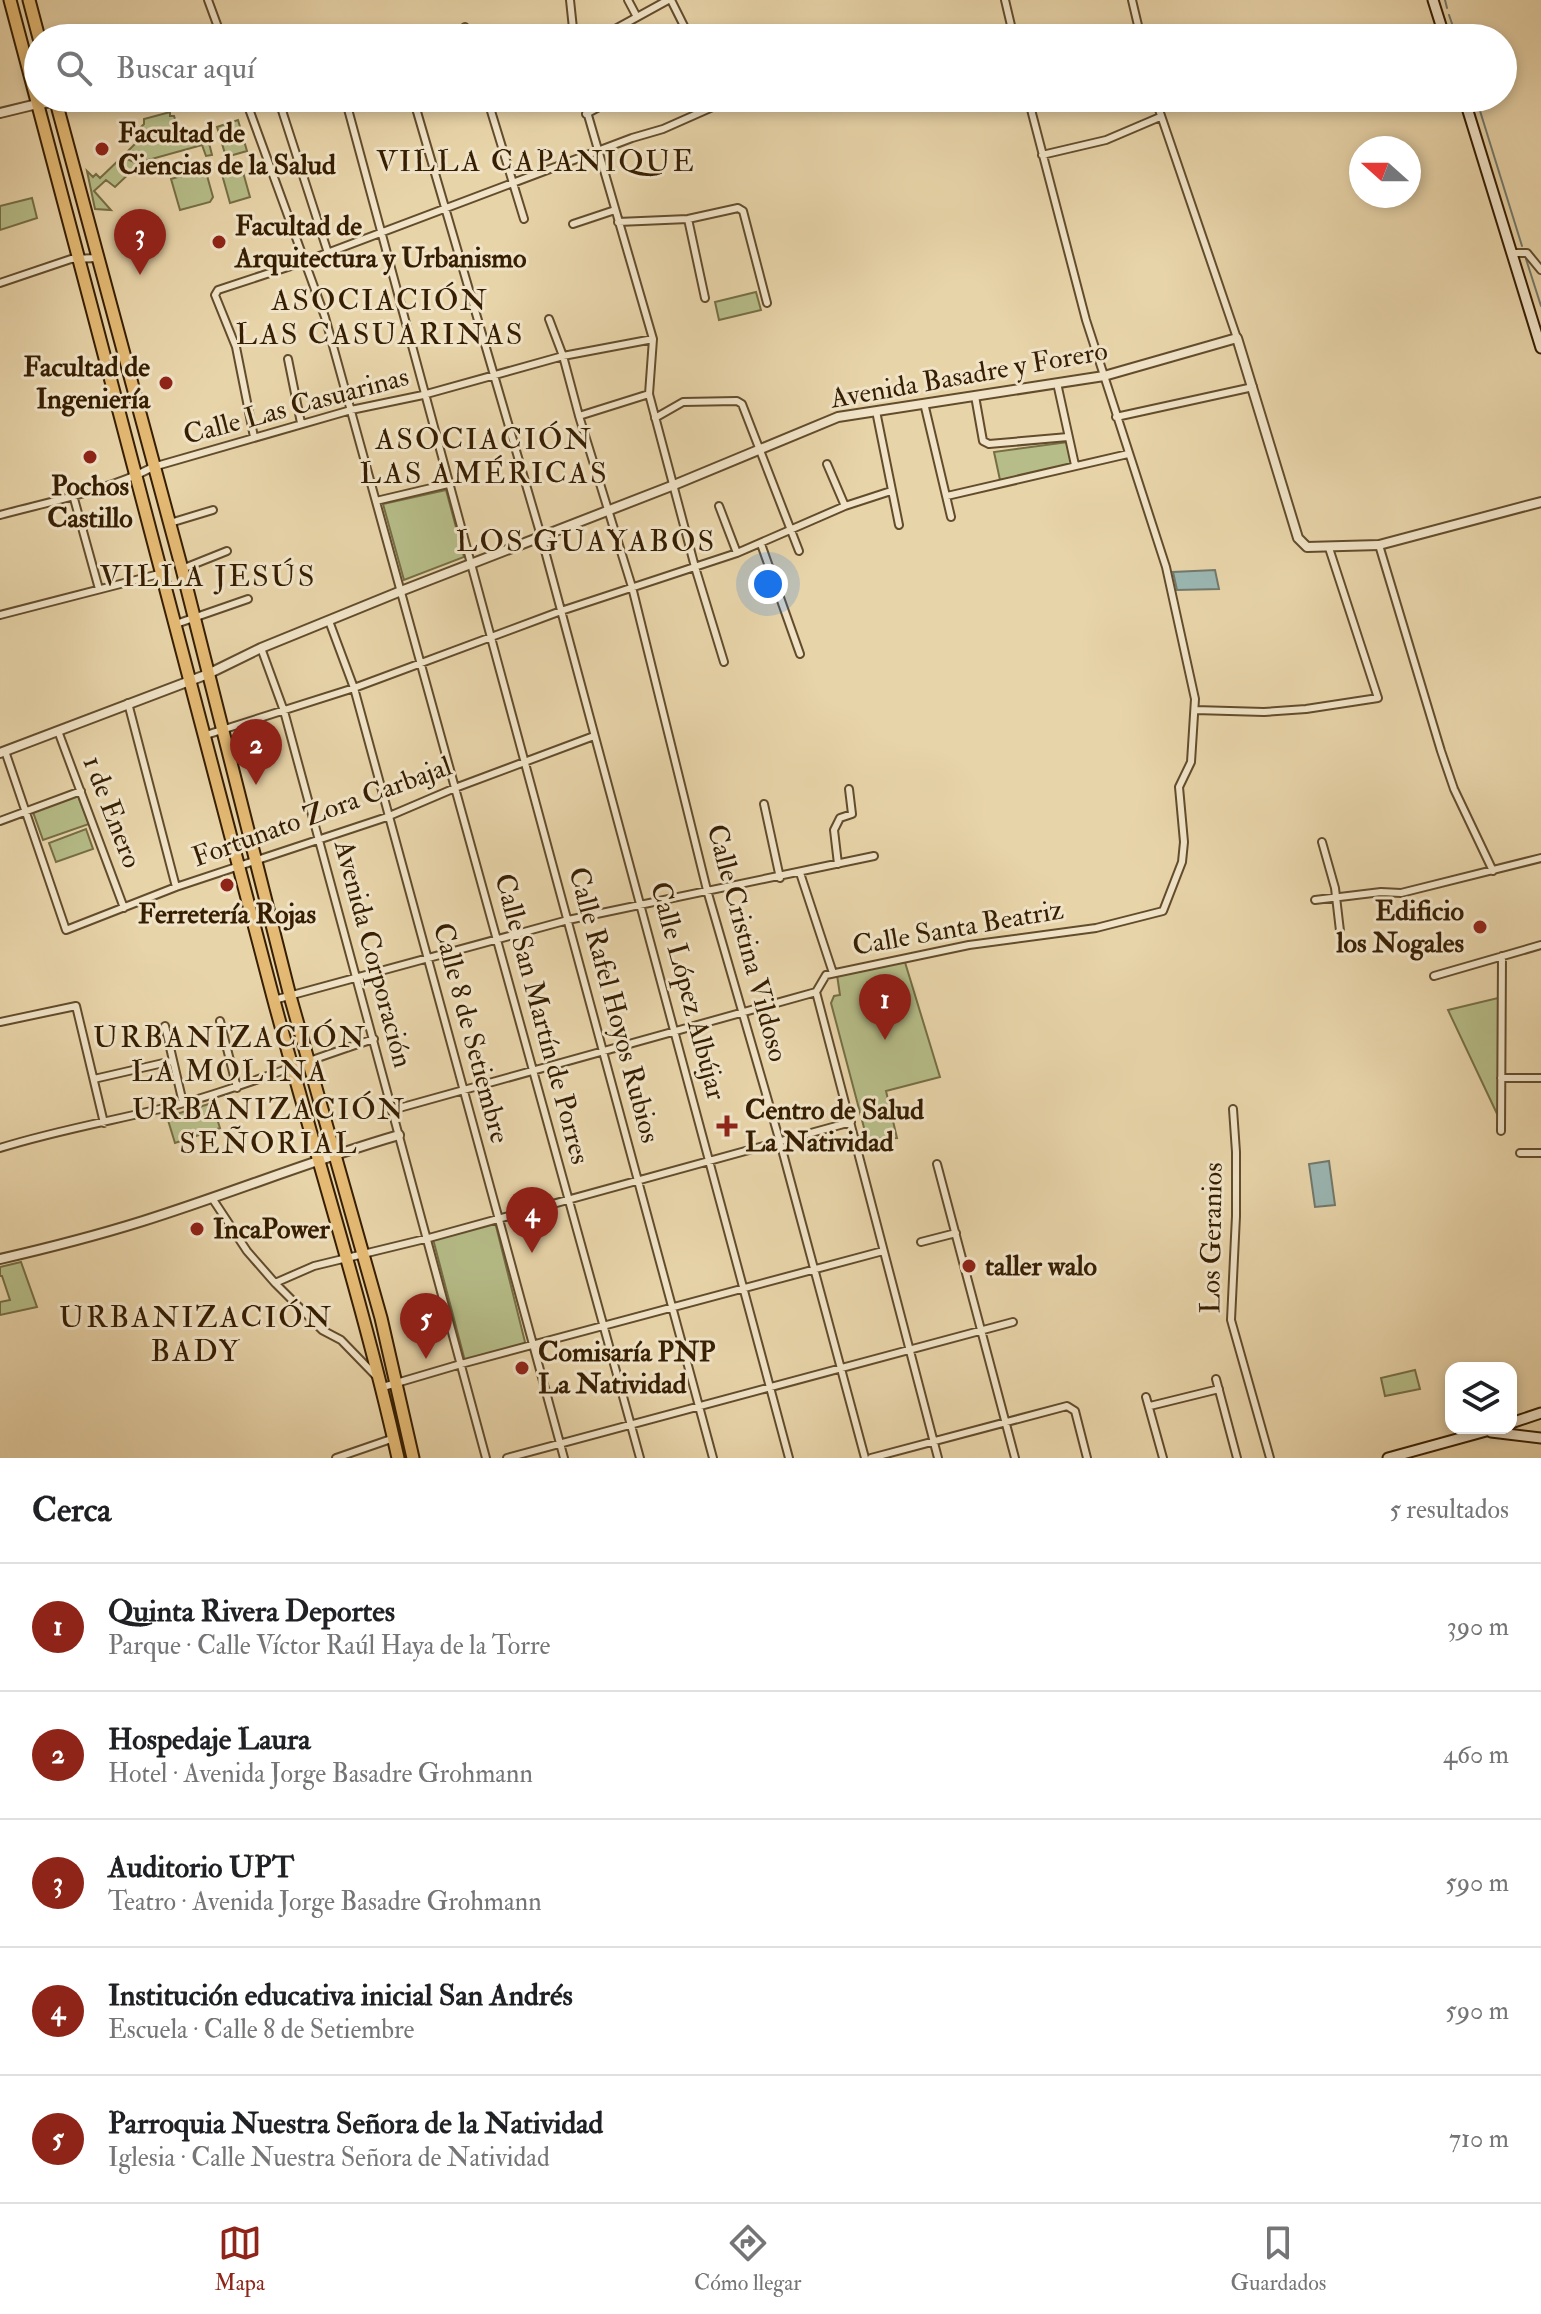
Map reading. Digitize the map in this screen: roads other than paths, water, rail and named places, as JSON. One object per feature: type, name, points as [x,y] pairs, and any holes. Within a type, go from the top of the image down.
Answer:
[{"type":"highway","points":[[10,0],[24,54]]},
{"type":"highway","points":[[29,0],[35,24]]},
{"type":"highway","points":[[39,112],[274,1000],[382,1383],[398,1458]]},
{"type":"highway","points":[[58,112],[182,569],[254,860],[362,1253],[413,1458]]},
{"type":"highway","points":[[157,550],[175,544]]},
{"type":"main road","points":[[1433,0],[1441,24]]},
{"type":"main road","points":[[1468,112],[1541,348]]},
{"type":"main road","points":[[1517,1421],[1541,1413]]},
{"type":"main road","points":[[1388,1458],[1477,1434]]},
{"type":"main road","points":[[1516,1434],[1541,1438]]},
{"type":"street","points":[[208,0],[217,24]]},
{"type":"street","points":[[570,0],[573,24]]},
{"type":"street","points":[[628,0],[637,17]]},
{"type":"street","points":[[624,24],[669,0],[682,24]]},
{"type":"street","points":[[1005,0],[1011,24]]},
{"type":"street","points":[[1132,0],[1138,24]]},
{"type":"street","points":[[0,113],[24,107]]},
{"type":"street","name":"Calle San Martín de Porres","points":[[250,112],[306,261],[351,410],[640,1458]]},
{"type":"street","points":[[283,112],[328,253]]},
{"type":"street","name":"Calle Rafel Hoyos Rubios","points":[[349,112],[713,1458]]},
{"type":"street","name":"Calle López Albújar","points":[[417,112],[541,536],[789,1458]]},
{"type":"street","points":[[491,112],[524,219]]},
{"type":"street","points":[[590,112],[586,114],[653,339],[649,394],[724,662]]},
{"type":"street","points":[[254,437],[236,347],[215,295],[218,290],[328,253],[701,112]]},
{"type":"street","points":[[1031,112],[1062,234],[1116,417],[1166,567],[1195,710],[1264,712],[1378,698],[1329,548]]},
{"type":"street","points":[[1159,112],[1237,338],[1302,543],[1316,548],[1379,545],[1541,502]]},
{"type":"street","points":[[1042,155],[1106,140],[1160,117]]},
{"type":"street","points":[[618,222],[688,219],[732,209],[743,211],[767,303]]},
{"type":"street","points":[[573,224],[615,210]]},
{"type":"street","points":[[688,219],[705,298]]},
{"type":"street","points":[[1512,253],[1527,253],[1541,270]]},
{"type":"street","points":[[0,283],[78,258],[98,258]]},
{"type":"street","name":"Calle Cristina Vildoso","points":[[549,319],[563,356],[632,587],[707,890],[780,1142],[865,1458]]},
{"type":"street","name":"Avenida Basadre y Forero","points":[[2,752],[208,674],[261,648],[838,417],[1104,376],[1237,338]]},
{"type":"street","name":"Calle Las Casuarinas","points":[[0,515],[301,423],[423,395],[563,356],[653,339]]},
{"type":"street","points":[[288,359],[301,423]]},
{"type":"street","points":[[1057,383],[1075,465]]},
{"type":"street","points":[[1116,417],[1253,387]]},
{"type":"street","points":[[579,416],[649,394]]},
{"type":"street","points":[[975,396],[983,441],[989,444],[1068,437]]},
{"type":"street","points":[[655,418],[683,402],[737,401],[743,406],[799,551]]},
{"type":"street","points":[[924,403],[951,517]]},
{"type":"street","points":[[875,409],[899,525]]},
{"type":"street","points":[[947,496],[1128,454]]},
{"type":"street","points":[[827,464],[845,506]]},
{"type":"street","points":[[376,501],[448,484]]},
{"type":"street","points":[[206,735],[354,688],[561,611],[737,553],[845,506],[891,491]]},
{"type":"street","points":[[73,495],[99,589]]},
{"type":"street","points":[[719,506],[737,553]]},
{"type":"street","points":[[169,524],[213,510]]},
{"type":"street","points":[[761,544],[800,654]]},
{"type":"street","points":[[1379,545],[1454,789],[1493,871]]},
{"type":"street","points":[[182,569],[227,551]]},
{"type":"street","points":[[0,615],[163,573]]},
{"type":"street","points":[[176,624],[248,599]]},
{"type":"street","name":"Calle 8 de Setiembre","points":[[329,621],[354,688],[564,1458]]},
{"type":"street","name":"Avenida Corporación","points":[[261,648],[284,711],[429,1238],[486,1458]]},
{"type":"street","points":[[128,703],[176,887]]},
{"type":"street","name":"Calle Santa Beatriz","points":[[816,992],[823,979],[833,973],[969,945],[1096,928],[1163,911],[1182,862],[1184,842],[1179,787],[1191,762],[1195,710]]},
{"type":"street","name":"1 de Enero","points":[[58,731],[124,908]]},
{"type":"street","name":"Fortunato Zora Carbajal","points":[[26,811],[66,930],[176,887],[387,817],[594,736]]},
{"type":"street","points":[[2,752],[26,811]]},
{"type":"street","points":[[838,864],[834,830],[840,818],[852,814],[849,789]]},
{"type":"street","points":[[0,821],[81,791]]},
{"type":"street","points":[[764,804],[780,878]]},
{"type":"street","points":[[1322,842],[1337,898],[1340,931]]},
{"type":"street","points":[[274,1000],[568,920],[874,856]]},
{"type":"street","points":[[1315,900],[1401,893],[1541,858]]},
{"type":"street","points":[[800,873],[833,973]]},
{"type":"street","points":[[1434,976],[1541,945]]},
{"type":"street","points":[[1501,1131],[1502,956]]},
{"type":"street","points":[[392,1110],[816,992],[938,1458]]},
{"type":"street","points":[[0,1022],[76,1006],[104,1123]]},
{"type":"street","points":[[220,1021],[237,1088]]},
{"type":"street","points":[[165,1026],[183,1103]]},
{"type":"street","points":[[0,1148],[237,1088],[308,1060],[374,1039]]},
{"type":"street","points":[[94,1079],[172,1061]]},
{"type":"street","points":[[1501,1078],[1541,1078]]},
{"type":"street","name":"Los Geranios","points":[[1233,1109],[1236,1216],[1231,1320],[1270,1458]]},
{"type":"street","points":[[275,1283],[314,1266],[429,1238],[851,1122]]},
{"type":"street","points":[[0,1259],[77,1241],[212,1198],[333,1154],[399,1135]]},
{"type":"street","points":[[1520,1153],[1541,1153]]},
{"type":"street","points":[[937,1164],[1015,1458]]},
{"type":"street","points":[[212,1198],[247,1251],[275,1283],[322,1330],[341,1340],[382,1383],[396,1383],[883,1251]]},
{"type":"street","points":[[921,1242],[956,1233]]},
{"type":"street","points":[[507,1458],[1013,1322]]},
{"type":"street","points":[[1216,1379],[1237,1458]]},
{"type":"street","points":[[1150,1406],[1219,1389]]},
{"type":"street","points":[[1146,1397],[1163,1458]]},
{"type":"street","points":[[871,1458],[1067,1406],[1075,1411],[1087,1458]]},
{"type":"street","points":[[336,1458],[394,1438]]},
{"type":"water","points":[[1215,570],[1219,589],[1177,590],[1173,572]]},
{"type":"water","points":[[1329,1161],[1335,1205],[1315,1207],[1309,1164]]},
{"type":"waterway","points":[[1445,0],[1447,8]]},
{"type":"waterway","points":[[1449,15],[1452,24]]},
{"type":"waterway","points":[[1480,112],[1522,246]]},
{"type":"waterway","points":[[1526,259],[1541,306]]},
{"type":"place","name":"Facultad de Ciencias de la Salud","points":[[102,149]]},
{"type":"place","name":"Facultad de Arquitectura y Urbanismo","points":[[219,242]]},
{"type":"place","name":"Auditorio UPT","points":[[140,275]]},
{"type":"place","name":"Facultad de Ingeniería","points":[[166,383]]},
{"type":"place","name":"Pochos Castillo","points":[[90,457]]},
{"type":"place","name":"Hospedaje Laura","points":[[256,785]]},
{"type":"place","name":"Ferretería Rojas","points":[[227,885]]},
{"type":"place","name":"Edificio los Nogales","points":[[1480,927]]},
{"type":"place","name":"Quinta Rivera Deportes","points":[[885,1040]]},
{"type":"place","name":"Centro de Salud La Natividad","points":[[727,1126]]},
{"type":"place","name":"IncaPower","points":[[197,1229]]},
{"type":"place","name":"Institución educativa inicial San Andrés","points":[[532,1253]]},
{"type":"place","name":"taller walo","points":[[969,1266]]},
{"type":"place","name":"Parroquia Nuestra Señora de la Natividad","points":[[426,1359]]},
{"type":"place","name":"Comisaría PNP La Natividad","points":[[522,1368]]},
{"type":"district","name":"VILLA CAPANIQUE","points":[[536,161]]},
{"type":"district","name":"ASOCIACIÓN LAS CASUARINAS","points":[[380,317]]},
{"type":"district","name":"ASOCIACIÓN LAS AMÉRICAS","points":[[484,456]]},
{"type":"district","name":"LOS GUAYABOS","points":[[586,541]]},
{"type":"district","name":"VILLA JESÚS","points":[[208,576]]},
{"type":"district","name":"URBANIZACIÓN LA MOLINA","points":[[230,1054]]},
{"type":"district","name":"URBANIZACIÓN SEÑORIAL","points":[[269,1126]]},
{"type":"district","name":"URBANIZACIÓN BADY","points":[[196,1334]]}]
